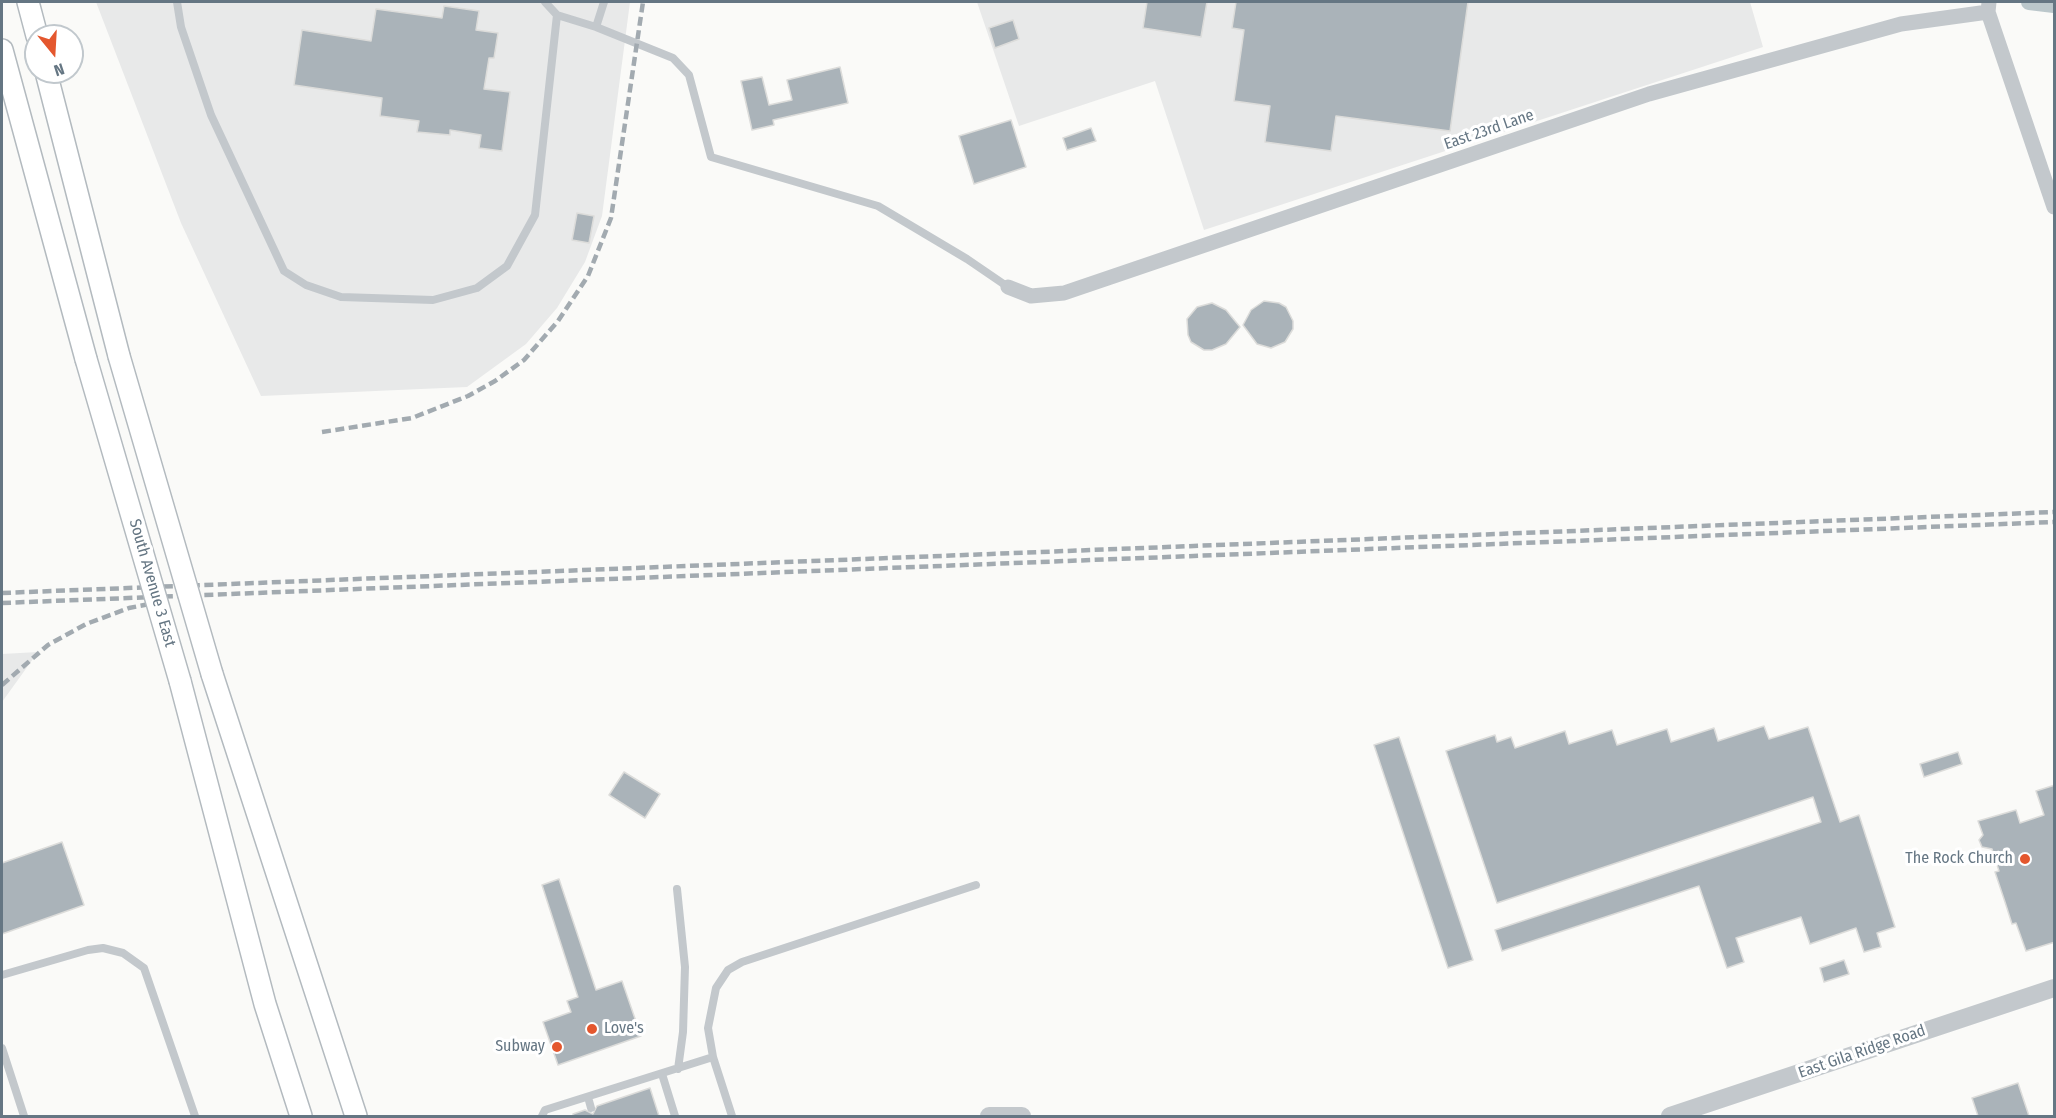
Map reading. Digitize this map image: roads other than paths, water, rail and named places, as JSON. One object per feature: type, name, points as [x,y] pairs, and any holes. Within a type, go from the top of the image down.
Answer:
[{"type":"main road","points":[[28,2],[34,24]]},
{"type":"main road","name":"South Avenue 3 East","points":[[2,51],[86,359],[180,681],[265,1004],[301,1116]]},
{"type":"main road","name":"South Avenue 3 East","points":[[49,84],[119,356],[212,675],[356,1116]]},
{"type":"street","points":[[1988,7],[2055,207]]},
{"type":"street","name":"East 23rd Lane","points":[[1008,288],[1031,296],[1064,293],[1649,94],[1789,53],[1901,24],[1988,7]]},
{"type":"street","name":"East Gila Ridge Road","points":[[1670,1116],[2055,987]]},
{"type":"street","points":[[989,1116],[1022,1116]]},
{"type":"lane","points":[[177,2],[181,27],[211,115],[284,271],[306,285],[342,297],[432,300],[477,288],[507,266],[535,215],[557,15]]},
{"type":"lane","points":[[545,2],[557,15],[596,27],[673,58],[688,75],[711,157],[878,206],[967,259],[1008,288]]},
{"type":"lane","points":[[596,27],[604,2]]},
{"type":"lane","points":[[732,1116],[713,1057],[708,1028],[716,988],[728,970],[742,962],[976,885]]},
{"type":"lane","points":[[677,889],[685,967],[683,1032],[678,1069]]},
{"type":"lane","points":[[2,975],[88,950],[103,948],[123,953],[144,969],[195,1116]]},
{"type":"lane","points":[[2,1048],[24,1116]]},
{"type":"lane","points":[[542,1116],[545,1110],[713,1057]]},
{"type":"lane","points":[[662,1074],[675,1116]]},
{"type":"lane","points":[[628,1084],[632,1095]]},
{"type":"lane","points":[[609,1090],[612,1101]]},
{"type":"lane","points":[[588,1097],[591,1108]]},
{"type":"waterway","points":[[2029,2],[2054,5]]},
{"type":"railway","points":[[322,432],[412,418],[468,396],[495,381],[524,360],[558,321],[588,276],[611,218],[643,2]]},
{"type":"railway","points":[[2,593],[2054,512]]},
{"type":"railway","points":[[2,603],[2054,522]]},
{"type":"railway","points":[[2,685],[48,645],[86,624],[129,608],[155,603]]},
{"type":"place","name":"The Rock Church","points":[[2025,859]]},
{"type":"place","name":"Love's","points":[[592,1029]]},
{"type":"place","name":"Subway","points":[[557,1047]]}]
